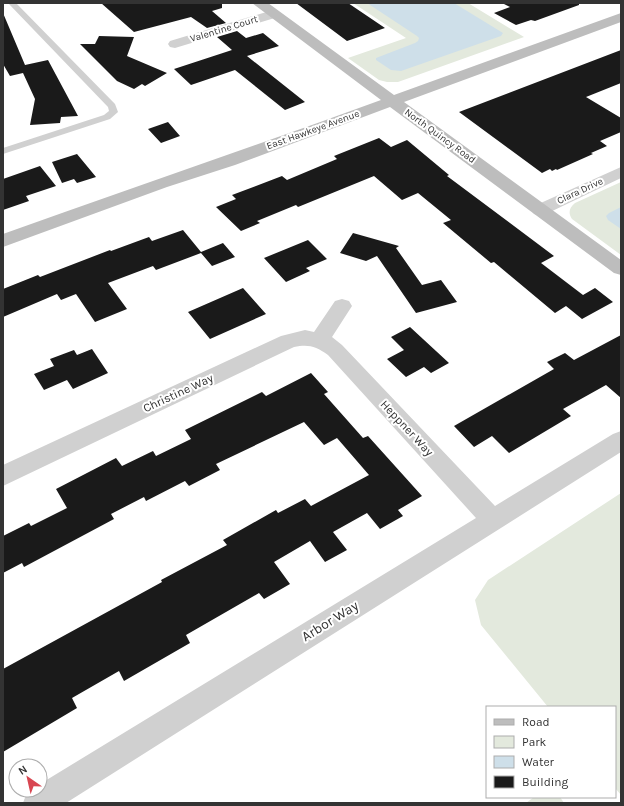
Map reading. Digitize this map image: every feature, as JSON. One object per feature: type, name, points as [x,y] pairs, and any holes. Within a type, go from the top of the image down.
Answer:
[{"type":"street","name":"North Quincy Road","points":[[258,3],[621,269]]},
{"type":"street","name":"Valentine Court","points":[[175,44],[273,14]]},
{"type":"street","name":"East Hawkeye Avenue","points":[[3,241],[161,183],[229,161],[621,17]]},
{"type":"street","name":"Clara Drive","points":[[540,210],[621,172]]},
{"type":"street","points":[[319,340],[342,306]]},
{"type":"street","name":"Christine Way","points":[[3,476],[288,341],[305,337],[319,340]]},
{"type":"street","name":"Heppner Way","points":[[319,340],[329,345],[334,350],[493,520]]},
{"type":"street","name":"Arbor Way","points":[[38,803],[621,440]]},
{"type":"lane","points":[[3,151],[107,117],[111,115],[114,109],[12,3]]},
{"type":"green space","points":[[353,3],[468,3],[524,37],[398,82],[387,82],[379,80],[348,58],[406,38]]},
{"type":"green space","points":[[621,182],[621,255],[572,219],[570,209],[575,203]]},
{"type":"green space","points":[[621,493],[621,795],[616,789],[616,706],[547,706],[481,625],[475,600],[488,580]]},
{"type":"green space","points":[[533,798],[561,798],[564,803],[526,803]]},
{"type":"water","points":[[367,3],[454,3],[503,33],[501,36],[401,71],[391,70],[376,60],[376,58],[415,43],[419,38]]},
{"type":"water","points":[[621,207],[621,229],[608,220],[606,216]]},
{"type":"building","points":[[101,3],[222,3],[222,8],[212,11],[226,23],[207,28],[191,17],[134,32]]},
{"type":"building","points":[[296,3],[348,3],[385,28],[347,41]]},
{"type":"building","points":[[502,3],[579,3],[579,5],[535,21],[531,20],[516,25],[494,13],[510,7]]},
{"type":"building","points":[[3,13],[25,65],[48,60],[78,116],[61,117],[60,123],[30,125],[35,99],[23,73],[10,76],[3,64]]},
{"type":"building","points":[[237,31],[246,38],[263,33],[279,46],[247,56],[305,102],[285,110],[235,70],[191,85],[174,69],[232,50],[217,37]]},
{"type":"building","points":[[99,36],[134,37],[127,56],[167,73],[145,86],[142,84],[134,89],[117,81],[80,44],[95,44]]},
{"type":"building","points":[[621,50],[621,83],[586,97],[621,118],[621,132],[600,141],[607,146],[557,170],[552,171],[550,169],[542,173],[459,112]]},
{"type":"building","points":[[168,122],[180,136],[161,143],[148,129]]},
{"type":"building","points":[[379,138],[391,147],[407,140],[449,175],[447,176],[554,256],[541,263],[583,295],[595,288],[613,302],[582,319],[566,306],[555,313],[494,262],[491,263],[443,223],[451,220],[418,193],[402,200],[374,176],[298,207],[296,205],[257,221],[260,223],[241,231],[216,207],[236,199],[232,195],[282,176],[287,180],[337,159],[334,156]]},
{"type":"building","points":[[77,154],[96,177],[77,183],[74,179],[62,183],[52,162]]},
{"type":"building","points":[[40,166],[56,186],[26,196],[29,201],[3,210],[3,179]]},
{"type":"building","points":[[183,230],[201,252],[223,243],[235,257],[212,266],[201,253],[156,270],[153,266],[108,283],[127,309],[95,322],[76,294],[61,300],[57,294],[3,317],[3,289],[38,275],[40,277],[110,250],[111,251],[149,237],[152,241]]},
{"type":"building","points":[[353,233],[399,246],[396,248],[422,285],[441,280],[457,302],[416,313],[377,256],[366,261],[340,253]]},
{"type":"building","points":[[308,240],[327,259],[306,268],[310,271],[286,282],[264,258]]},
{"type":"building","points":[[243,288],[266,314],[210,339],[188,312]]},
{"type":"building","points":[[410,327],[449,363],[431,373],[424,367],[406,377],[387,359],[404,350],[391,337]]},
{"type":"building","points":[[621,335],[621,398],[606,385],[563,409],[571,416],[509,453],[492,436],[474,447],[454,426],[554,369],[547,362],[565,353],[574,360]]},
{"type":"building","points":[[92,349],[108,373],[73,389],[67,380],[44,390],[34,374],[54,366],[50,359],[74,350],[77,355]]},
{"type":"building","points":[[311,373],[328,392],[324,394],[363,438],[368,436],[422,496],[398,510],[403,516],[380,529],[367,513],[333,532],[347,550],[325,562],[310,541],[274,562],[290,584],[264,599],[259,593],[186,635],[190,643],[124,681],[119,671],[72,698],[77,708],[3,752],[3,669],[162,582],[161,580],[227,545],[223,540],[276,510],[278,513],[305,499],[311,506],[369,475],[337,438],[324,445],[304,422],[216,464],[220,470],[189,486],[185,481],[146,501],[144,497],[111,514],[114,519],[24,567],[22,563],[3,573],[3,536],[29,523],[31,526],[67,508],[56,489],[116,458],[122,466],[153,451],[156,456],[191,439],[185,430],[262,392],[266,396]]}]
